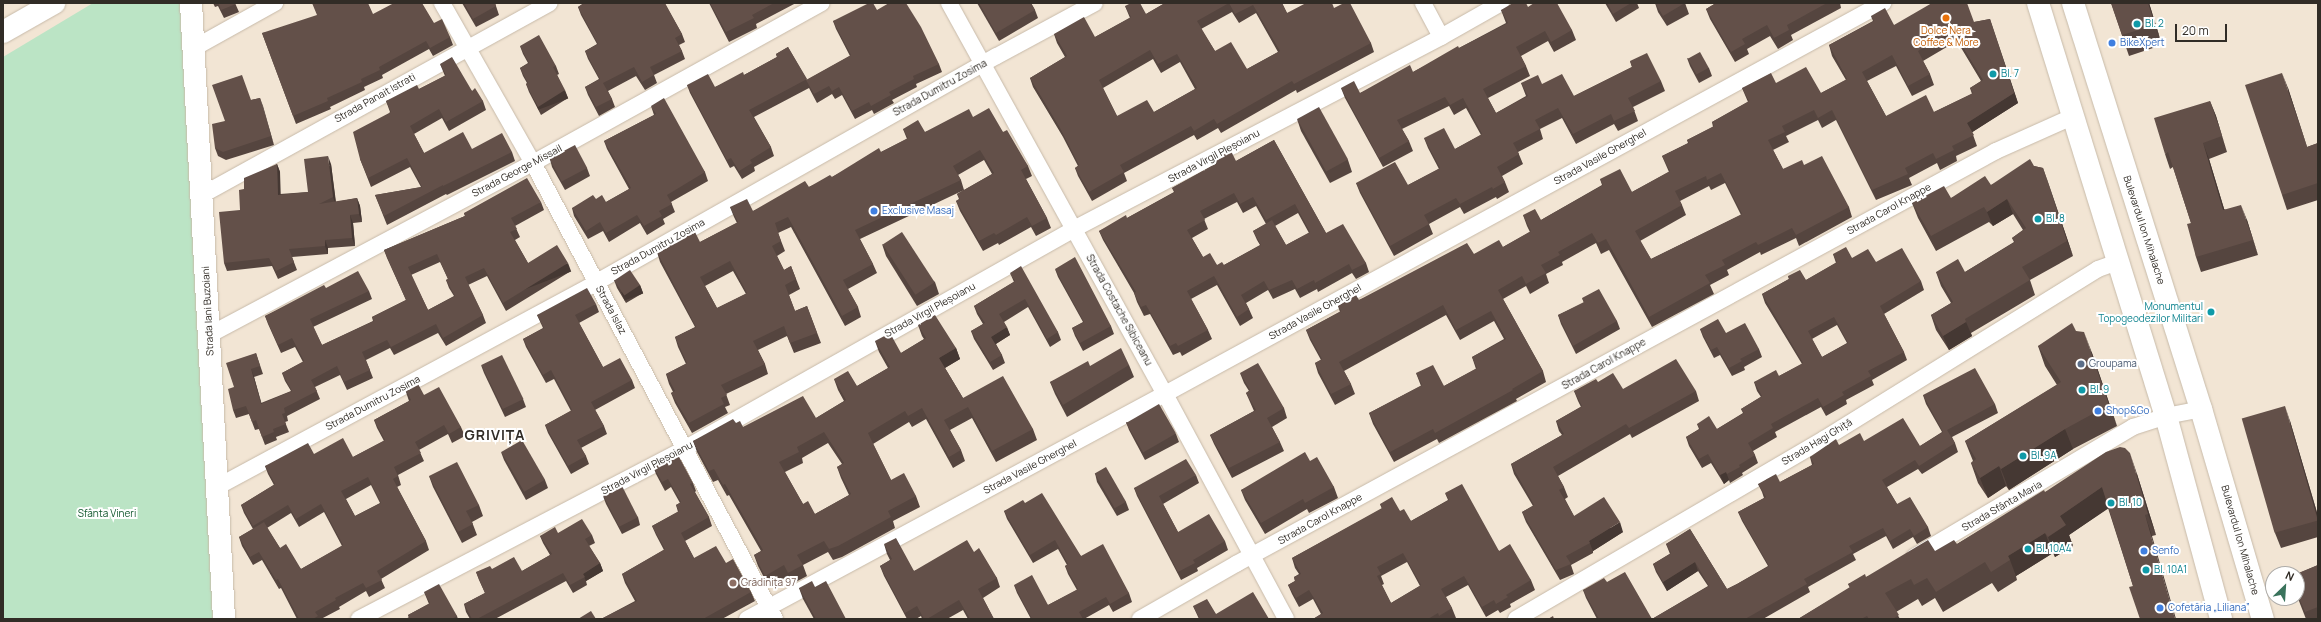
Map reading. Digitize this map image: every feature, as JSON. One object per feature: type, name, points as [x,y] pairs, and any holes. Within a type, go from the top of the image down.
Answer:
[{"type":"main road","points":[[3,32],[54,3]]},
{"type":"main road","name":"Strada Iani Buzoiani","points":[[191,3],[210,335],[224,619]]},
{"type":"main road","points":[[2038,3],[2072,117],[2166,416],[2221,619]]},
{"type":"main road","name":"Bulevardul Ion Mihalache","points":[[2073,3],[2201,409],[2263,619]]},
{"type":"street","points":[[194,48],[275,3]]},
{"type":"street","name":"Strada Islaz","points":[[442,3],[533,162],[772,613]]},
{"type":"street","name":"Strada Panait Istrati","points":[[202,195],[466,47],[550,3]]},
{"type":"street","name":"Strada George Missail","points":[[210,335],[533,162],[822,3]]},
{"type":"street","name":"Strada Costache Sibiceanu","points":[[949,3],[1165,394],[1286,619]]},
{"type":"street","name":"Strada Dumitru Zosima","points":[[217,487],[596,282],[982,64],[1095,3]]},
{"type":"street","points":[[1423,3],[1441,37]]},
{"type":"street","name":"Strada Virgil Pleșoianu","points":[[359,619],[684,448],[1074,229],[1441,37],[1501,3]]},
{"type":"street","name":"Strada Vasile Gherghel","points":[[747,619],[772,613],[1165,394],[1882,3]]},
{"type":"street","name":"Strada Carol Knappe","points":[[1140,619],[1252,556],[1989,155],[2072,117]]},
{"type":"street","name":"Strada Hagi Ghiță","points":[[1516,619],[1824,439],[2098,269],[2117,262]]},
{"type":"street","name":"Strada Sfânta Maria","points":[[1903,564],[2133,426],[2166,416],[2201,409]]},
{"type":"green space","name":"Sfânta Vineri","points":[[93,3],[182,3],[217,619],[3,619],[3,57]]},
{"type":"building","points":[[218,3],[235,3],[236,4],[221,10]]},
{"type":"building","points":[[312,3],[368,3],[373,14],[394,3],[422,3],[434,23],[442,19],[450,37],[430,48],[426,41],[379,67],[380,70],[361,79],[362,82],[327,98],[328,101],[293,116],[262,33],[317,15]]},
{"type":"building","points":[[464,3],[495,3],[496,6],[473,19]]},
{"type":"building","points":[[584,3],[665,3],[682,34],[675,38],[682,51],[650,67],[654,75],[642,82],[634,67],[603,83],[612,99],[596,107],[585,87],[600,79],[585,51],[598,44],[578,7]]},
{"type":"building","points":[[710,3],[774,3],[752,15],[754,18],[726,32]]},
{"type":"building","points":[[869,3],[873,3],[877,10],[889,3],[906,3],[921,27],[939,64],[913,76],[914,79],[889,92],[891,95],[871,106],[869,102],[852,111],[839,87],[832,91],[829,86],[814,94],[806,80],[851,55],[833,21]]},
{"type":"building","points":[[979,3],[1031,3],[1035,10],[996,33]]},
{"type":"building","points":[[1131,3],[1140,3],[1146,14],[1165,3],[1229,3],[1282,3],[1287,13],[1306,3],[1332,3],[1334,8],[1344,3],[1350,3],[1371,43],[1294,84],[1292,81],[1217,124],[1214,119],[1194,131],[1191,126],[1120,165],[1124,172],[1089,192],[1075,168],[1079,165],[1060,128],[1030,78],[1067,56],[1054,34],[1084,17],[1095,37],[1131,17],[1125,6]],"holes":[[[1229,3],[1235,14],[1253,5],[1280,51],[1247,69],[1231,42],[1215,51],[1197,21]],[[1150,50],[1158,64],[1177,54],[1197,88],[1154,112],[1147,100],[1117,116],[1099,80]]]},
{"type":"building","points":[[1513,3],[1526,3],[1528,7],[1534,3],[1557,3],[1572,30],[1551,42],[1545,31],[1516,47],[1526,66],[1483,89],[1496,113],[1528,96],[1521,83],[1538,75],[1542,84],[1562,74],[1574,96],[1632,67],[1630,61],[1647,53],[1661,81],[1628,98],[1635,111],[1614,121],[1611,114],[1573,134],[1558,108],[1535,120],[1540,129],[1513,143],[1519,154],[1497,167],[1505,182],[1493,189],[1492,187],[1460,204],[1456,198],[1424,215],[1429,224],[1390,246],[1356,183],[1395,162],[1408,185],[1440,168],[1424,138],[1444,128],[1455,149],[1482,134],[1463,98],[1450,105],[1445,97],[1397,120],[1409,141],[1379,158],[1341,88],[1354,81],[1360,93],[1410,65],[1413,72],[1458,46],[1459,48],[1508,23],[1501,10]]},
{"type":"building","points":[[1607,3],[1631,3],[1613,14]]},
{"type":"building","points":[[1655,3],[1685,3],[1663,16]]},
{"type":"building","points":[[1716,3],[1827,3],[1787,25],[1789,30],[1774,38],[1767,25],[1742,39],[1745,44],[1731,52],[1706,9]]},
{"type":"building","points":[[1932,3],[1967,3],[1974,22],[1990,19],[2014,93],[1967,123],[1974,135],[1952,146],[1954,150],[1936,159],[1933,153],[1905,168],[1908,174],[1872,190],[1832,110],[1818,118],[1814,110],[1782,126],[1785,132],[1768,140],[1783,169],[1802,160],[1804,165],[1822,156],[1849,207],[1796,235],[1792,228],[1758,245],[1756,242],[1722,260],[1725,265],[1705,275],[1710,283],[1649,317],[1606,239],[1598,243],[1592,233],[1558,252],[1560,255],[1541,265],[1546,273],[1526,284],[1522,276],[1498,290],[1543,371],[1512,389],[1513,390],[1435,433],[1433,429],[1390,452],[1369,413],[1422,385],[1416,373],[1433,365],[1444,386],[1477,368],[1472,357],[1506,339],[1491,311],[1456,330],[1443,305],[1339,362],[1351,384],[1331,394],[1315,363],[1322,359],[1306,330],[1341,311],[1338,306],[1356,295],[1359,300],[1467,243],[1474,254],[1499,240],[1503,247],[1531,231],[1523,215],[1535,209],[1541,220],[1603,185],[1600,179],[1620,169],[1632,192],[1670,171],[1662,156],[1689,143],[1687,140],[1714,126],[1712,122],[1749,101],[1742,88],[1771,73],[1776,83],[1806,67],[1821,93],[1847,79],[1829,45],[1874,21],[1871,16],[1885,8],[1894,25]],"holes":[[[1953,31],[1983,80],[1970,88],[1973,93],[1934,112],[1926,95],[1886,116],[1862,72],[1892,55],[1908,86],[1930,74],[1918,51]],[[1721,173],[1742,214],[1651,259],[1635,231],[1682,205],[1675,191],[1706,176],[1707,180]]]},
{"type":"building","points":[[2111,3],[2148,3],[2155,25],[2122,35]]},
{"type":"building","points":[[539,35],[556,66],[553,67],[565,90],[538,107],[526,84],[528,83],[520,68],[529,63],[520,46]]},
{"type":"building","points":[[788,47],[807,79],[749,110],[771,147],[750,160],[752,163],[739,171],[731,158],[727,160],[687,85],[708,74],[715,87],[743,72],[744,75],[777,57],[776,54]]},
{"type":"building","points":[[1700,52],[1709,68],[1696,75],[1688,59]]},
{"type":"building","points":[[452,57],[472,91],[475,88],[483,101],[446,122],[439,109],[410,126],[424,153],[463,132],[472,149],[502,133],[512,152],[443,185],[384,216],[375,195],[422,187],[407,158],[368,178],[360,159],[353,132],[391,112],[386,101],[417,85],[419,89],[446,75],[440,64]]},
{"type":"building","points":[[2282,73],[2307,147],[2318,143],[2318,183],[2282,195],[2245,85]]},
{"type":"building","points":[[242,75],[251,100],[260,98],[271,136],[223,152],[215,148],[212,124],[225,121],[212,85]]},
{"type":"building","points":[[664,98],[705,172],[667,195],[672,204],[659,211],[662,216],[644,226],[637,215],[606,233],[600,222],[586,231],[572,208],[593,195],[596,199],[602,195],[606,202],[631,188],[604,141],[656,114],[651,106]]},
{"type":"building","points":[[2210,101],[2222,136],[2203,143],[2223,210],[2241,205],[2253,240],[2196,257],[2187,224],[2191,223],[2168,152],[2165,154],[2154,118]]},
{"type":"building","points":[[1319,107],[1348,159],[1326,172],[1297,119]]},
{"type":"building","points":[[989,108],[1003,132],[1007,130],[1028,166],[1021,170],[1047,218],[1032,226],[1027,217],[996,235],[994,233],[979,241],[956,201],[960,199],[957,194],[994,173],[980,150],[953,166],[961,180],[855,230],[873,264],[843,280],[858,307],[842,316],[788,217],[775,223],[781,241],[772,246],[784,270],[791,266],[796,279],[785,285],[795,311],[807,306],[817,333],[790,343],[784,326],[753,341],[765,364],[721,385],[727,395],[721,398],[724,404],[689,423],[671,393],[675,391],[666,374],[687,363],[675,337],[696,327],[657,252],[695,232],[700,242],[738,222],[730,207],[747,199],[753,211],[805,181],[809,187],[830,175],[832,177],[879,148],[881,152],[908,138],[903,129],[918,120],[925,132],[969,109],[973,117]],"holes":[[[730,261],[747,293],[717,308],[700,277]]]},
{"type":"building","points":[[1274,140],[1326,233],[1343,224],[1366,263],[1352,270],[1349,264],[1315,283],[1314,280],[1297,289],[1292,280],[1269,290],[1264,281],[1241,295],[1249,309],[1237,317],[1214,276],[1187,291],[1208,330],[1178,346],[1176,343],[1170,346],[1146,305],[1141,307],[1134,293],[1136,292],[1099,231],[1126,215],[1127,218],[1175,192],[1172,188],[1217,163],[1215,159],[1231,151],[1236,161]],"holes":[[[1234,193],[1240,204],[1253,197],[1266,220],[1295,204],[1310,232],[1286,245],[1272,220],[1253,231],[1261,245],[1224,265],[1222,262],[1217,265],[1210,253],[1203,257],[1187,230],[1205,220],[1200,211]]]},
{"type":"building","points":[[575,145],[587,168],[562,182],[549,159]]},
{"type":"building","points":[[328,156],[333,197],[319,204],[357,198],[359,214],[350,215],[352,238],[325,240],[325,246],[289,249],[294,262],[276,271],[269,258],[224,263],[219,212],[240,210],[239,190],[244,189],[244,178],[277,164],[278,195],[308,192],[304,159]]},
{"type":"building","points":[[2030,159],[2034,166],[2043,168],[2067,241],[2022,267],[2030,280],[1965,319],[1966,322],[1943,336],[1931,315],[1953,302],[1936,272],[1958,259],[1965,272],[2015,242],[2012,238],[2026,228],[2007,199],[1987,212],[1984,207],[1931,236],[1912,203],[1944,186],[1951,198],[1985,176],[1991,185]]},
{"type":"building","points":[[527,178],[541,202],[511,218],[517,229],[510,232],[528,263],[557,245],[568,263],[503,303],[484,268],[465,277],[483,315],[443,338],[436,324],[391,347],[387,340],[362,352],[370,370],[344,382],[337,366],[311,380],[317,391],[284,408],[285,413],[282,414],[286,424],[273,429],[274,432],[262,437],[256,420],[252,422],[246,406],[233,410],[228,389],[234,387],[226,363],[256,353],[260,366],[251,369],[261,404],[292,391],[282,373],[304,361],[292,338],[278,345],[265,316],[324,285],[326,288],[358,271],[369,291],[310,319],[322,345],[374,321],[372,317],[406,300],[384,250],[465,216],[464,213]],"holes":[[[437,254],[448,279],[446,280],[455,296],[428,310],[408,267]]]},
{"type":"building","points":[[902,232],[935,282],[915,295],[883,245]]},
{"type":"building","points":[[1846,247],[1852,258],[1868,249],[1876,262],[1902,248],[1921,281],[1880,306],[1904,352],[1868,371],[1871,376],[1842,392],[1844,395],[1823,407],[1818,398],[1771,424],[1773,428],[1748,443],[1755,455],[1739,465],[1740,467],[1727,474],[1726,472],[1720,475],[1708,454],[1699,459],[1686,437],[1700,429],[1697,424],[1709,416],[1717,429],[1744,413],[1741,409],[1762,396],[1754,382],[1776,370],[1779,376],[1803,363],[1762,294],[1789,279],[1788,276],[1800,270],[1806,280],[1837,262],[1833,254]],"holes":[[[1834,317],[1848,343],[1822,357],[1808,331]]]},
{"type":"building","points":[[1075,257],[1111,326],[1080,343],[1072,328],[1084,322],[1055,269]]},
{"type":"building","points":[[1021,266],[1058,332],[1047,339],[1025,299],[999,314],[1007,327],[991,337],[1002,355],[990,362],[971,331],[985,323],[974,306],[1015,281],[1010,273]]},
{"type":"building","points":[[630,270],[640,285],[624,296],[614,281]]},
{"type":"building","points":[[587,288],[596,304],[575,315],[603,367],[620,358],[632,380],[591,402],[604,426],[577,440],[586,456],[568,466],[545,425],[572,410],[551,370],[543,375],[523,339],[544,328],[537,315]]},
{"type":"building","points":[[1599,289],[1617,321],[1573,346],[1558,315],[1584,302],[1582,298]]},
{"type":"building","points":[[935,315],[956,348],[939,358],[963,398],[1003,376],[1033,429],[992,451],[968,407],[944,420],[961,450],[949,457],[922,408],[908,416],[905,411],[868,433],[891,480],[904,473],[916,496],[888,511],[891,517],[838,546],[829,549],[824,541],[797,555],[803,565],[788,573],[784,565],[765,576],[754,555],[763,550],[725,484],[723,485],[714,469],[709,471],[693,441],[733,419],[736,423],[740,421],[743,427],[803,396],[816,418],[846,400],[834,379],[848,371],[857,386],[890,367],[875,341],[890,333],[901,353],[926,338],[918,325]],"holes":[[[824,432],[844,463],[837,467],[851,494],[815,514],[808,501],[803,504],[779,462],[799,452],[797,447]]]},
{"type":"building","points":[[1718,319],[1726,333],[1745,323],[1759,349],[1740,359],[1742,361],[1729,368],[1717,347],[1711,350],[1700,329]]},
{"type":"building","points":[[2072,323],[2076,331],[2084,332],[2109,405],[2065,429],[2001,469],[1999,466],[1980,478],[1971,463],[1976,459],[1965,441],[2061,382],[2038,346]]},
{"type":"building","points":[[1121,348],[1129,365],[1063,405],[1050,382],[1088,361],[1090,366]]},
{"type":"building","points":[[502,355],[523,399],[503,409],[481,365]]},
{"type":"building","points":[[1676,359],[1696,391],[1629,428],[1626,424],[1553,467],[1564,487],[1559,490],[1574,516],[1604,497],[1620,522],[1589,541],[1590,543],[1566,556],[1571,564],[1556,570],[1522,512],[1534,505],[1511,464],[1564,434],[1556,421],[1582,406],[1574,391],[1596,379],[1598,382],[1613,373],[1623,389]]},
{"type":"building","points":[[1258,363],[1284,408],[1267,418],[1280,442],[1229,468],[1210,435],[1256,410],[1246,393],[1250,390],[1240,373]]},
{"type":"building","points":[[1975,368],[1995,404],[1947,430],[1955,443],[1919,466],[1915,460],[1882,480],[1897,504],[1910,497],[1928,527],[1914,536],[1910,529],[1890,541],[1883,528],[1849,546],[1853,552],[1804,579],[1807,584],[1745,619],[1652,619],[1709,586],[1695,562],[1663,582],[1653,564],[1671,553],[1666,544],[1690,529],[1727,589],[1769,566],[1738,512],[1766,497],[1758,484],[1776,474],[1780,482],[1814,464],[1810,457],[1836,439],[1839,445],[1860,433],[1864,441],[1903,418],[1920,446],[1943,432],[1923,395]]},
{"type":"building","points":[[417,382],[424,395],[439,387],[461,427],[449,434],[444,425],[415,442],[421,453],[394,467],[398,476],[393,479],[426,541],[377,571],[382,580],[366,588],[363,583],[335,598],[336,600],[315,612],[318,616],[313,619],[299,619],[278,579],[276,580],[259,552],[250,557],[239,537],[264,522],[280,548],[286,544],[301,569],[343,545],[321,504],[296,519],[288,505],[253,526],[241,505],[275,484],[265,466],[308,443],[314,454],[343,438],[353,457],[385,440],[374,420],[411,400],[405,389]],"holes":[[[368,477],[381,503],[355,516],[341,491]]]},
{"type":"building","points":[[1159,404],[1176,433],[1143,452],[1126,423]]},
{"type":"building","points":[[2285,406],[2318,520],[2275,533],[2242,418]]},
{"type":"building","points":[[522,440],[545,480],[524,492],[501,452]]},
{"type":"building","points":[[2120,447],[2125,448],[2130,453],[2148,514],[2145,515],[2175,619],[2140,619],[2129,587],[2133,586],[2102,487],[2060,516],[2066,525],[2048,537],[2045,533],[2008,556],[2010,560],[1991,572],[1985,562],[1936,592],[1927,578],[1914,585],[1911,579],[1885,593],[1899,615],[1893,619],[1869,619],[1867,616],[1861,619],[1798,619],[1850,587],[1848,584],[1865,574],[1866,577],[1928,540],[1935,551],[1954,540],[1957,544],[2044,490],[2045,492],[2106,452]]},
{"type":"building","points":[[1305,452],[1310,461],[1317,457],[1334,487],[1305,503],[1303,499],[1261,523],[1241,490]]},
{"type":"building","points":[[677,453],[693,483],[690,484],[709,517],[681,533],[694,558],[716,546],[726,563],[733,559],[751,592],[703,619],[601,619],[637,601],[622,574],[665,549],[652,526],[679,511],[676,505],[681,502],[668,479],[662,482],[653,466]]},
{"type":"building","points":[[1186,459],[1196,475],[1159,496],[1178,532],[1209,514],[1225,541],[1193,560],[1195,563],[1178,572],[1134,488]]},
{"type":"building","points":[[457,462],[479,505],[466,511],[473,524],[458,532],[429,476]]},
{"type":"building","points":[[1106,467],[1126,502],[1115,508],[1095,474]]},
{"type":"building","points":[[1462,484],[1499,551],[1510,544],[1531,580],[1506,595],[1508,597],[1496,604],[1494,600],[1482,607],[1464,576],[1441,589],[1452,608],[1439,616],[1438,613],[1428,619],[1313,619],[1323,613],[1309,590],[1296,598],[1288,585],[1295,581],[1294,577],[1301,574],[1292,558],[1382,508],[1380,504],[1392,497],[1400,511],[1404,509],[1411,521],[1449,500],[1445,493]],"holes":[[[1403,553],[1421,585],[1391,603],[1377,576],[1381,574],[1377,567]]]},
{"type":"building","points":[[622,486],[638,517],[619,527],[603,496]]},
{"type":"building","points":[[1042,493],[1081,556],[1103,544],[1129,593],[1110,604],[1106,597],[1079,612],[1083,619],[1032,619],[1014,585],[1032,575],[1048,605],[1078,589],[1065,566],[1068,564],[1055,540],[1030,555],[1004,511],[1023,500],[1025,503]]},
{"type":"building","points":[[582,519],[592,535],[585,539],[600,563],[583,574],[585,577],[570,585],[563,573],[477,619],[472,619],[464,604],[485,593],[476,572],[490,566],[492,569],[514,557],[522,571],[552,554],[540,536],[555,527],[558,533]]},
{"type":"building","points":[[896,538],[914,571],[967,540],[974,552],[979,548],[997,578],[978,589],[994,619],[970,619],[959,600],[927,619],[924,619],[917,606],[905,613],[880,566],[892,559],[884,544]]},
{"type":"building","points":[[2318,565],[2318,607],[2305,612],[2302,606],[2305,606],[2305,570]]},
{"type":"building","points":[[1625,572],[1652,619],[1599,619],[1583,590],[1604,578],[1607,582]]},
{"type":"building","points":[[812,581],[815,587],[826,581],[846,619],[816,619],[799,588]]},
{"type":"building","points":[[439,584],[457,616],[452,619],[406,619],[409,617],[408,615],[430,603],[424,592]]},
{"type":"building","points":[[1253,592],[1269,619],[1200,619],[1193,606],[1207,599],[1216,614]]},
{"type":"building","points":[[591,611],[596,619],[578,619]]},
{"type":"place","name":"Dolce Nera Coffee & More","points":[[1946,18]]},
{"type":"place","name":"Bl. 2","points":[[2137,24]]},
{"type":"place","name":"BikeXpert","points":[[2112,43]]},
{"type":"place","name":"Bl. 7","points":[[1993,74]]},
{"type":"place","name":"Exclusive Masaj","points":[[874,211]]},
{"type":"place","name":"Bl. 8","points":[[2038,219]]},
{"type":"place","name":"Monumentul Topogeodezilor Militari","points":[[2211,312]]},
{"type":"place","name":"Groupama","points":[[2081,364]]},
{"type":"place","name":"Bl. 9","points":[[2082,390]]},
{"type":"place","name":"Shop&Go","points":[[2098,411]]},
{"type":"place","name":"Bl. 9A","points":[[2023,456]]},
{"type":"place","name":"Bl. 10","points":[[2111,503]]},
{"type":"place","name":"Bl. 10A4","points":[[2028,549]]},
{"type":"place","name":"Senfo","points":[[2144,551]]},
{"type":"place","name":"Bl. 10A1","points":[[2146,570]]},
{"type":"place","name":"Grădinița 97","points":[[733,583]]},
{"type":"place","name":"Cofetăria „Liliana”","points":[[2160,608]]},
{"type":"district","name":"GRIVIȚA","points":[[495,435]]}]
